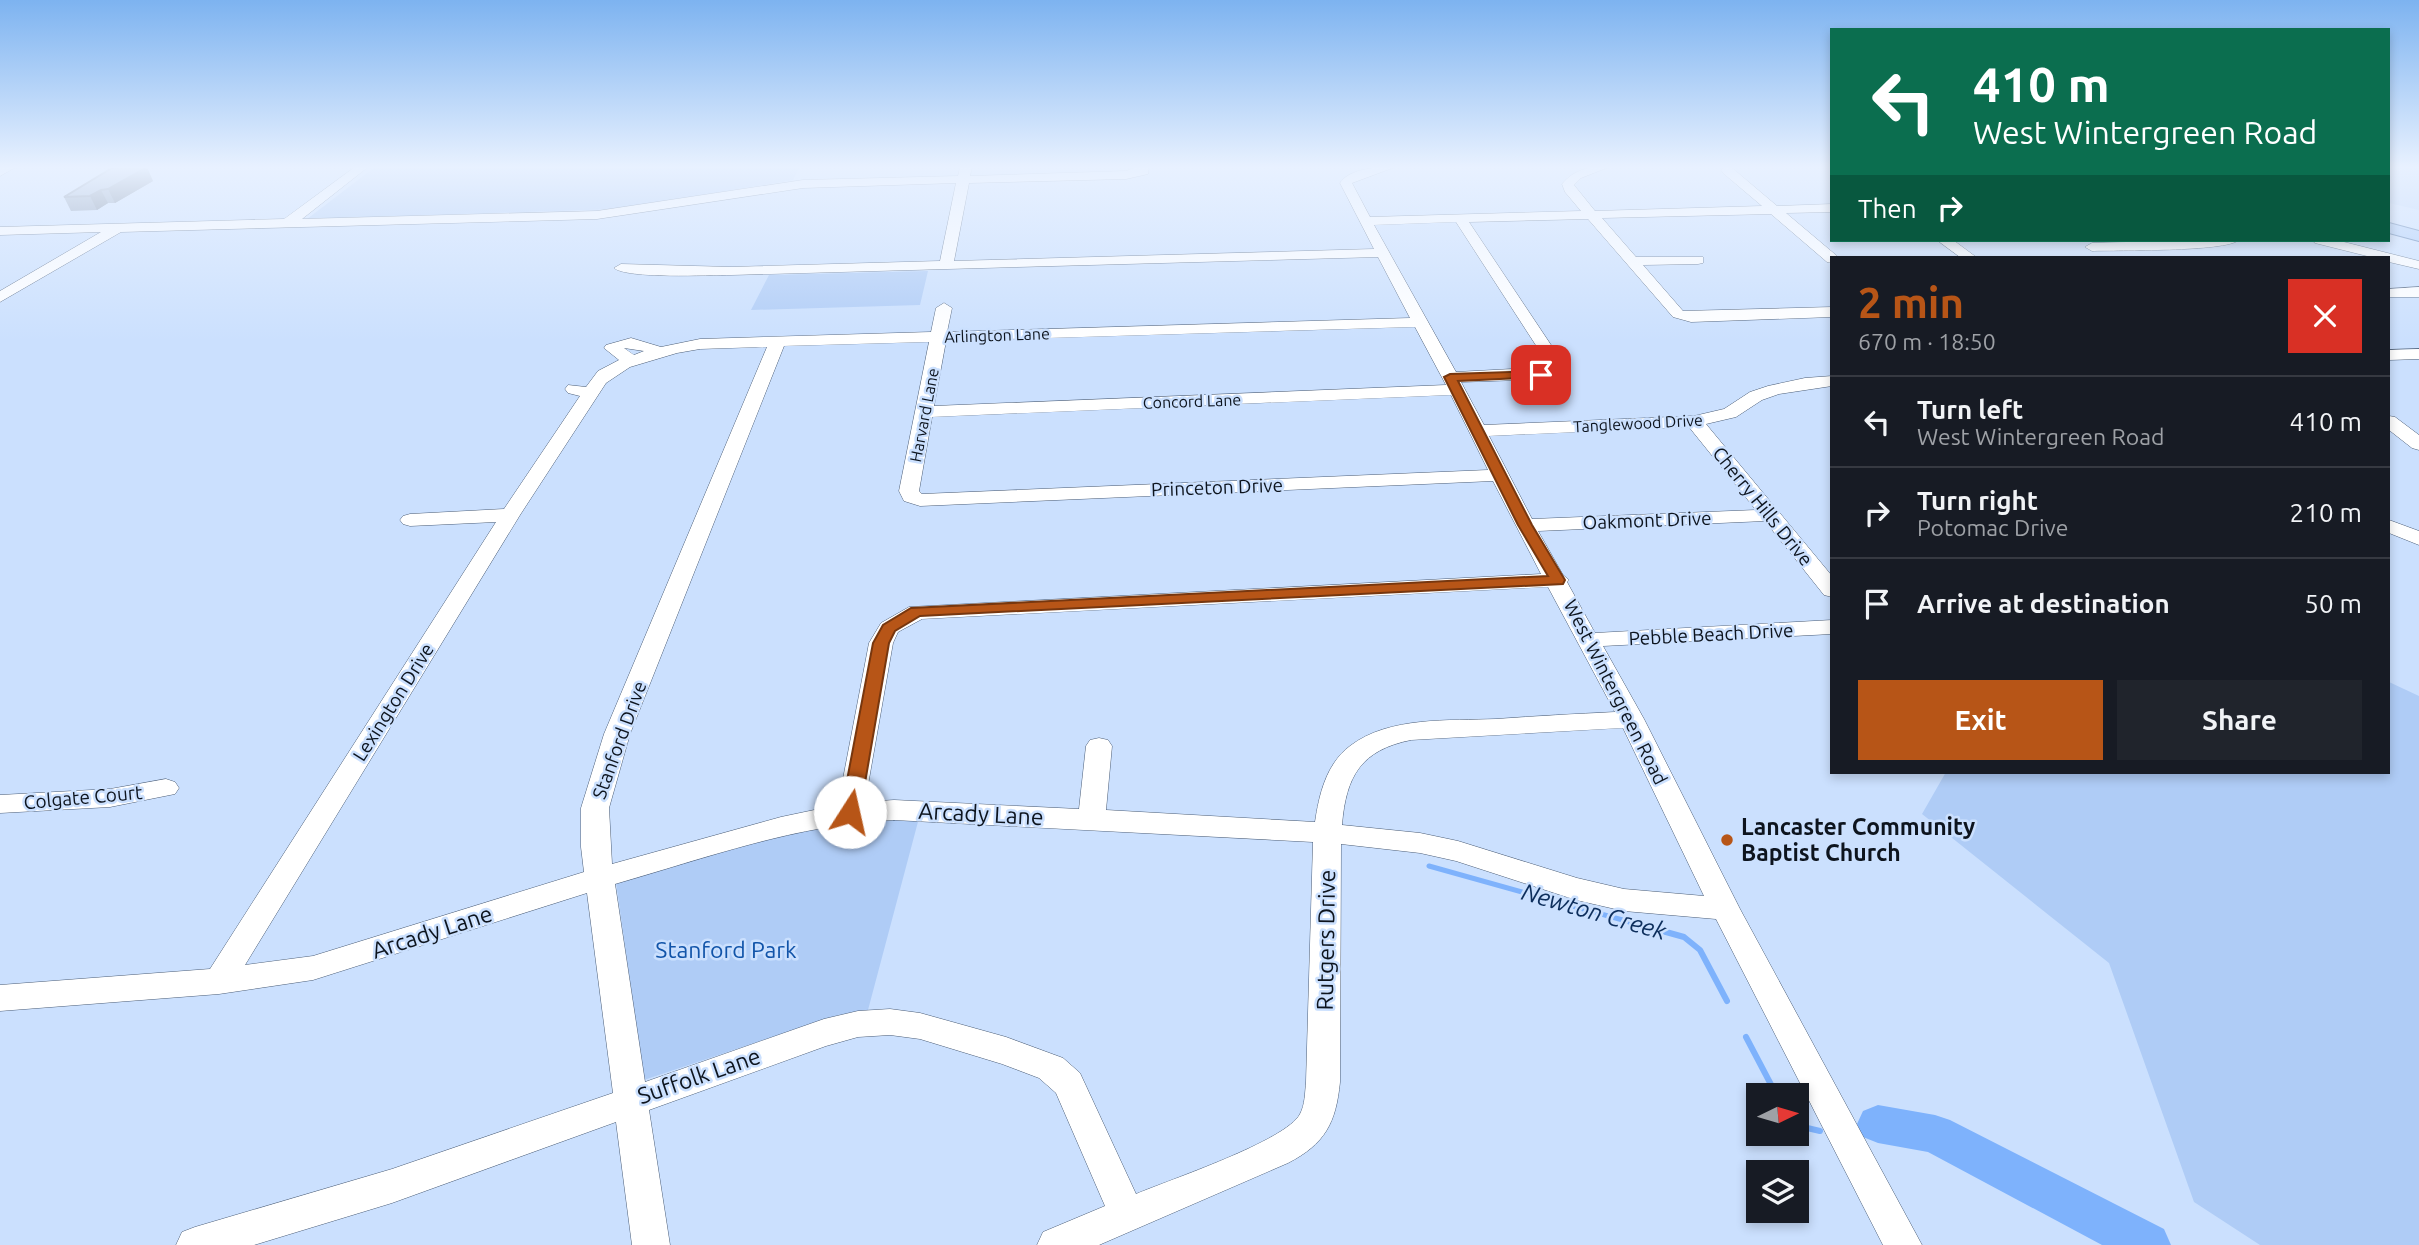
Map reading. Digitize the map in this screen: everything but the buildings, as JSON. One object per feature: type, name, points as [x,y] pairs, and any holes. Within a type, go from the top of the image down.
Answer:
[{"type":"main road","points":[[2390,228],[2419,236]]},
{"type":"street","points":[[0,231],[217,225]]},
{"type":"street","points":[[946,265],[954,225]]},
{"type":"street","name":"West Wintergreen Road","points":[[1366,225],[1454,384],[1525,525],[1558,580],[1631,719],[1725,909],[1903,1245]]},
{"type":"street","name":"Concord Lane","points":[[926,412],[1454,384],[1550,374],[1559,369],[1464,225]]},
{"type":"street","points":[[1600,225],[1678,314],[1698,317],[1830,312]]},
{"type":"street","points":[[1793,225],[1830,257]]},
{"type":"street","points":[[0,297],[119,228]]},
{"type":"street","points":[[1947,242],[1968,256]]},
{"type":"street","points":[[2092,247],[2213,242]]},
{"type":"street","points":[[2328,242],[2383,256]]},
{"type":"street","points":[[621,268],[731,271],[1381,253]]},
{"type":"street","points":[[2390,258],[2419,265]]},
{"type":"street","points":[[1631,261],[1698,260]]},
{"type":"street","points":[[2390,293],[2419,292]]},
{"type":"street","name":"Harvard Lane","points":[[935,499],[911,497],[909,491],[944,308]]},
{"type":"street","name":"Arlington Lane","points":[[569,426],[582,391],[607,373],[661,353],[700,344],[1419,322]]},
{"type":"street","name":"Stanford Drive","points":[[652,1245],[595,847],[595,808],[617,734],[778,341]]},
{"type":"street","points":[[634,362],[612,351],[612,348],[636,342],[661,353]]},
{"type":"street","points":[[2390,355],[2419,354]]},
{"type":"street","name":"Tanglewood Drive","points":[[1477,431],[1694,421],[1730,413],[1756,396],[1774,390],[1830,383]]},
{"type":"street","name":"Cherry Hills Drive","points":[[1694,421],[1830,588]]},
{"type":"street","points":[[2390,422],[2419,444]]},
{"type":"street","name":"Lexington Drive","points":[[219,981],[510,515],[569,426]]},
{"type":"street","name":"Princeton Drive","points":[[935,499],[1499,475]]},
{"type":"street","name":"Oakmont Drive","points":[[1525,525],[1770,514]]},
{"type":"street","points":[[410,520],[510,515]]},
{"type":"street","points":[[850,812],[881,643],[889,628],[917,612],[1558,580]]},
{"type":"street","name":"Pebble Beach Drive","points":[[1589,640],[1830,627]]},
{"type":"street","name":"Rutgers Drive","points":[[1056,1245],[1276,1152],[1296,1142],[1311,1130],[1318,1116],[1323,1082],[1328,833],[1334,788],[1341,772],[1353,757],[1379,740],[1411,732],[1631,719]]},
{"type":"street","points":[[1091,819],[1099,746]]},
{"type":"street","name":"Colgate Court","points":[[0,804],[110,798],[166,788]]},
{"type":"street","name":"Arcady Lane","points":[[0,998],[219,981],[313,968],[600,878],[781,827],[850,812],[894,810],[1091,819],[1328,833],[1420,843],[1446,848],[1576,889],[1624,900],[1725,909]]},
{"type":"street","name":"Suffolk Lane","points":[[195,1245],[392,1186],[824,1032],[858,1024],[890,1022],[939,1030],[1051,1068],[1068,1083],[1127,1214]]},
{"type":"green space","points":[[928,271],[920,305],[751,310],[769,275]]},
{"type":"green space","points":[[2390,682],[2419,696],[2419,1245],[2260,1245],[2194,1202],[2109,963],[1922,814],[1945,774],[2390,774]]},
{"type":"green space","name":"Stanford Park","points":[[919,818],[868,1010],[838,1015],[644,1080],[616,882],[824,823]]},
{"type":"waterway","name":"Newton Creek","points":[[1429,866],[1637,924]]},
{"type":"waterway","name":"Newton Creek","points":[[1630,922],[1684,937],[1700,950],[1727,1001]]},
{"type":"waterway","name":"Newton Creek","points":[[1746,1037],[1770,1083]]},
{"type":"waterway","name":"Newton Creek","points":[[1878,1124],[1935,1134],[2148,1245]]},
{"type":"waterway","name":"Newton Creek","points":[[1810,1129],[1820,1131]]},
{"type":"place","name":"Lancaster Community Baptist Church","points":[[1727,840]]},
{"type":"route","points":[[850,812],[881,643],[889,628],[917,612],[1558,580],[1525,525],[1450,377],[1541,375]]}]
